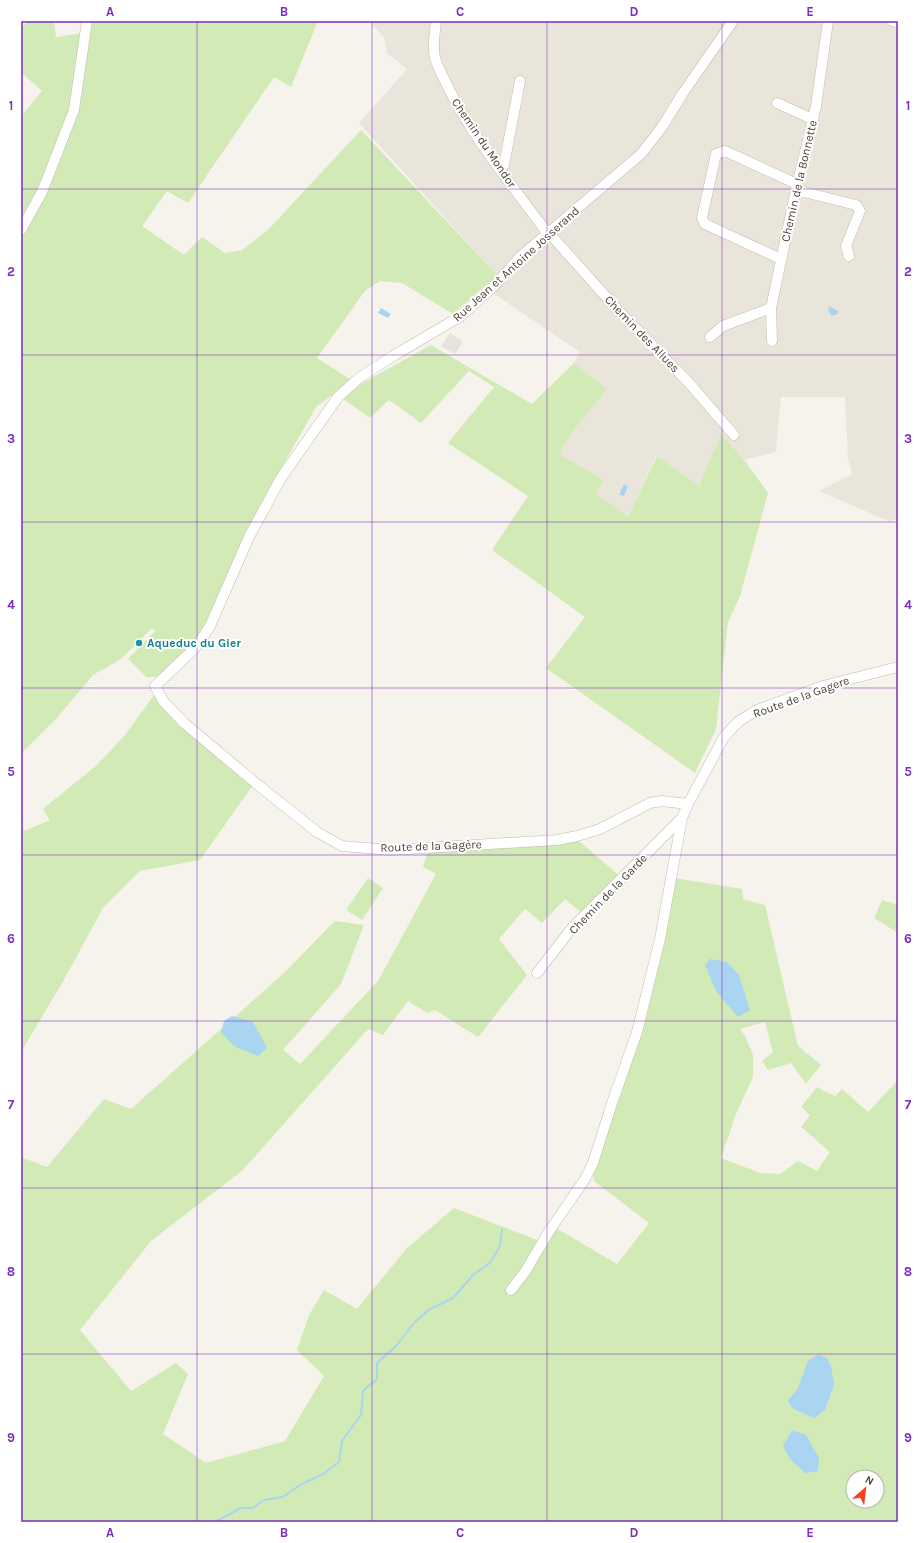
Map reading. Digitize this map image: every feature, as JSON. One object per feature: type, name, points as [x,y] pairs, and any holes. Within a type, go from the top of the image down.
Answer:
[{"type":"street","points":[[21,230],[42,192],[74,110],[87,21]]},
{"type":"street","name":"Chemin du Mondor","points":[[436,21],[434,57],[441,74],[462,114],[499,168],[545,230],[549,233]]},
{"type":"street","name":"Rue Jean et Antoine Josserand","points":[[155,686],[194,649],[204,636],[210,626],[249,537],[281,478],[338,396],[364,374],[461,316],[492,288],[521,256],[641,154],[662,127],[683,93],[733,21]]},
{"type":"street","name":"Chemin de la Bonnette","points":[[772,341],[771,308],[796,187],[812,119],[828,21]]},
{"type":"street","points":[[892,21],[898,22]]},
{"type":"street","points":[[499,168],[504,164],[520,81]]},
{"type":"street","points":[[777,103],[812,119]]},
{"type":"street","points":[[781,260],[705,224],[702,218],[716,154],[725,151],[796,187],[856,205],[860,211],[846,246],[848,256]]},
{"type":"street","name":"Chemin des Allues","points":[[549,233],[617,309],[689,383],[734,435]]},
{"type":"street","points":[[710,337],[723,326],[771,308]]},
{"type":"street","name":"Route de la Gagere","points":[[682,818],[724,737],[738,722],[757,710],[823,686],[894,668]]},
{"type":"street","name":"Route de la Gagère","points":[[155,686],[164,702],[184,722],[311,827],[329,840],[342,846],[391,850],[557,840],[600,829],[650,802],[662,801],[688,804]]},
{"type":"street","points":[[512,1290],[525,1272],[548,1233],[585,1179],[593,1163],[637,1032],[660,939],[682,818]]},
{"type":"street","name":"Chemin de la Garde","points":[[537,973],[572,928],[682,818]]},
{"type":"shaded area","points":[[374,21],[898,21],[898,517],[891,522],[819,491],[852,474],[848,459],[845,397],[781,397],[776,452],[744,460],[721,435],[699,486],[656,456],[628,516],[596,494],[604,480],[559,454],[574,430],[607,389],[574,363],[580,352],[484,287],[496,274],[359,123],[407,69],[387,53],[384,37],[371,24]]},
{"type":"shaded area","points":[[450,333],[463,342],[455,354],[441,346]]},
{"type":"green space","points":[[29,21],[54,21],[56,37],[90,32],[91,21],[318,21],[291,87],[274,77],[188,203],[167,191],[142,226],[184,255],[202,237],[225,253],[242,250],[268,230],[361,130],[497,275],[453,314],[402,283],[380,281],[365,291],[317,358],[359,385],[431,345],[532,404],[574,363],[607,389],[574,430],[559,454],[604,480],[596,494],[628,516],[657,456],[699,486],[721,434],[744,460],[768,493],[740,596],[728,622],[716,729],[695,773],[546,668],[585,617],[492,550],[528,496],[448,443],[494,387],[469,371],[421,423],[389,400],[370,418],[335,393],[316,407],[259,507],[233,561],[199,639],[158,677],[146,677],[128,659],[155,631],[152,628],[121,659],[93,675],[56,719],[21,754],[21,116],[42,91],[21,72],[21,27]]},
{"type":"green space","points":[[155,694],[253,785],[200,860],[140,871],[103,908],[65,978],[21,1052],[21,824],[24,831],[50,820],[43,809],[98,764],[125,735]]},
{"type":"green space","points":[[579,841],[620,876],[583,914],[565,899],[542,923],[525,909],[499,939],[527,975],[478,1037],[435,1010],[427,1013],[408,1001],[383,1035],[368,1029],[243,1170],[151,1241],[80,1330],[131,1391],[176,1363],[188,1374],[163,1434],[206,1463],[285,1441],[324,1376],[297,1350],[309,1315],[324,1290],[357,1309],[406,1249],[454,1208],[545,1243],[556,1228],[617,1264],[649,1223],[594,1181],[593,1174],[639,1033],[675,878],[742,889],[743,899],[765,905],[798,1046],[821,1065],[806,1084],[791,1063],[768,1070],[762,1061],[773,1052],[765,1022],[740,1029],[745,1036],[753,1055],[753,1077],[736,1114],[721,1158],[760,1173],[780,1174],[798,1161],[817,1171],[830,1152],[801,1127],[810,1115],[801,1107],[817,1087],[835,1096],[842,1089],[868,1112],[898,1080],[898,1522],[21,1522],[21,1157],[47,1167],[104,1099],[131,1109],[284,973],[335,921],[364,925],[341,984],[283,1050],[300,1064],[378,981],[436,874],[423,867],[428,851]]},
{"type":"green space","points":[[368,878],[383,888],[362,920],[346,910]]},
{"type":"green space","points":[[882,900],[898,905],[898,933],[874,918]]},
{"type":"water","points":[[829,306],[838,311],[838,314],[832,316],[828,310]]},
{"type":"water","points":[[381,308],[391,314],[388,318],[378,313]]},
{"type":"water","points":[[624,484],[628,486],[624,496],[619,495]]},
{"type":"water","points":[[710,959],[727,962],[739,975],[750,1010],[738,1017],[716,991],[705,965]]},
{"type":"water","points":[[232,1016],[253,1022],[267,1048],[258,1056],[234,1046],[221,1032],[224,1021]]},
{"type":"water","points":[[818,1354],[827,1358],[831,1366],[834,1385],[825,1410],[814,1418],[792,1408],[788,1400],[797,1390],[808,1361]]},
{"type":"water","points":[[792,1430],[806,1435],[819,1458],[818,1471],[805,1473],[790,1459],[783,1446]]},
{"type":"waterway","points":[[215,1522],[241,1508],[253,1508],[264,1500],[283,1497],[300,1485],[323,1474],[339,1462],[342,1441],[361,1415],[363,1391],[377,1379],[377,1363],[396,1346],[414,1323],[430,1309],[453,1298],[473,1275],[490,1263],[500,1246],[502,1229]]},
{"type":"place","name":"Aqueduc du Gier","points":[[139,643]]}]
